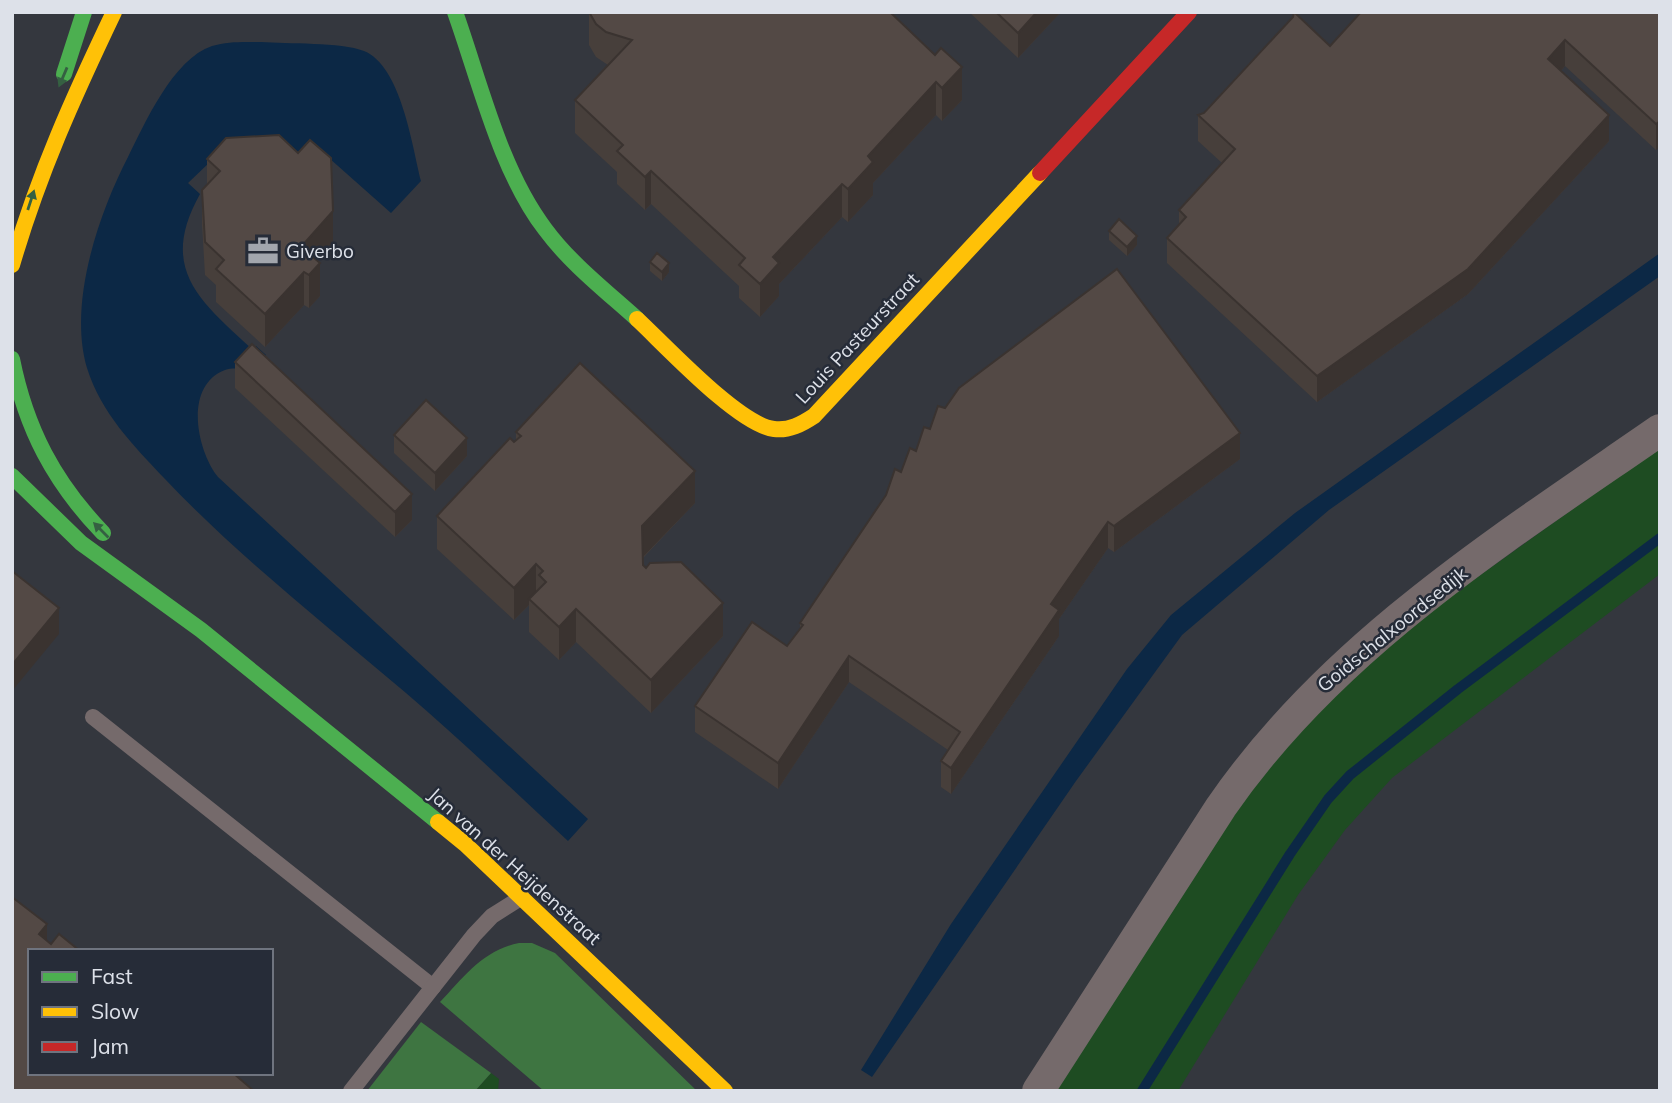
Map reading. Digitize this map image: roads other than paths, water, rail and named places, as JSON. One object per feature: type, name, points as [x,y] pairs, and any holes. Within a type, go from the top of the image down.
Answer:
[{"type":"street","points":[[59,87],[84,12]]},
{"type":"street","points":[[12,265],[44,164],[114,12]]},
{"type":"street","name":"Louis Pasteurstraat","points":[[455,12],[510,167],[546,231],[579,266],[735,409],[761,428],[777,431],[795,428],[814,416],[1189,12]]},
{"type":"street","name":"Jan van der Heijdenstraat","points":[[12,359],[22,406],[45,463],[69,496],[201,631]]},
{"type":"street","name":"Goidschalxoordsedijk","points":[[1038,1091],[1228,798],[1272,738],[1299,709],[1365,647],[1414,608],[1526,523],[1660,430]]},
{"type":"street","name":"Jan van der Heijdenstraat","points":[[12,476],[81,543],[201,631],[465,844],[725,1091]]},
{"type":"lane","points":[[93,717],[433,987]]},
{"type":"lane","points":[[351,1091],[484,923],[522,897]]},
{"type":"water","points":[[261,42],[342,46],[364,51],[377,59],[396,89],[403,108],[421,181],[391,213],[320,150],[307,165],[211,161],[188,183],[200,194],[188,220],[183,243],[184,263],[191,282],[216,315],[252,349],[256,346],[266,355],[252,370],[225,370],[212,378],[203,390],[198,420],[204,452],[218,477],[588,819],[568,841],[427,711],[222,536],[141,454],[109,414],[93,384],[82,343],[84,288],[89,260],[106,205],[128,157],[162,94],[185,64],[212,46]]},
{"type":"water","points":[[1660,253],[1660,276],[1329,510],[1182,635],[1076,781],[872,1077],[861,1070],[951,924],[1127,669],[1171,615],[1295,513]]},
{"type":"waterway","points":[[1142,1091],[1290,854],[1328,799],[1350,775],[1458,689],[1660,538]]},
{"type":"place","name":"Giverbo","points":[[263,251]]}]
